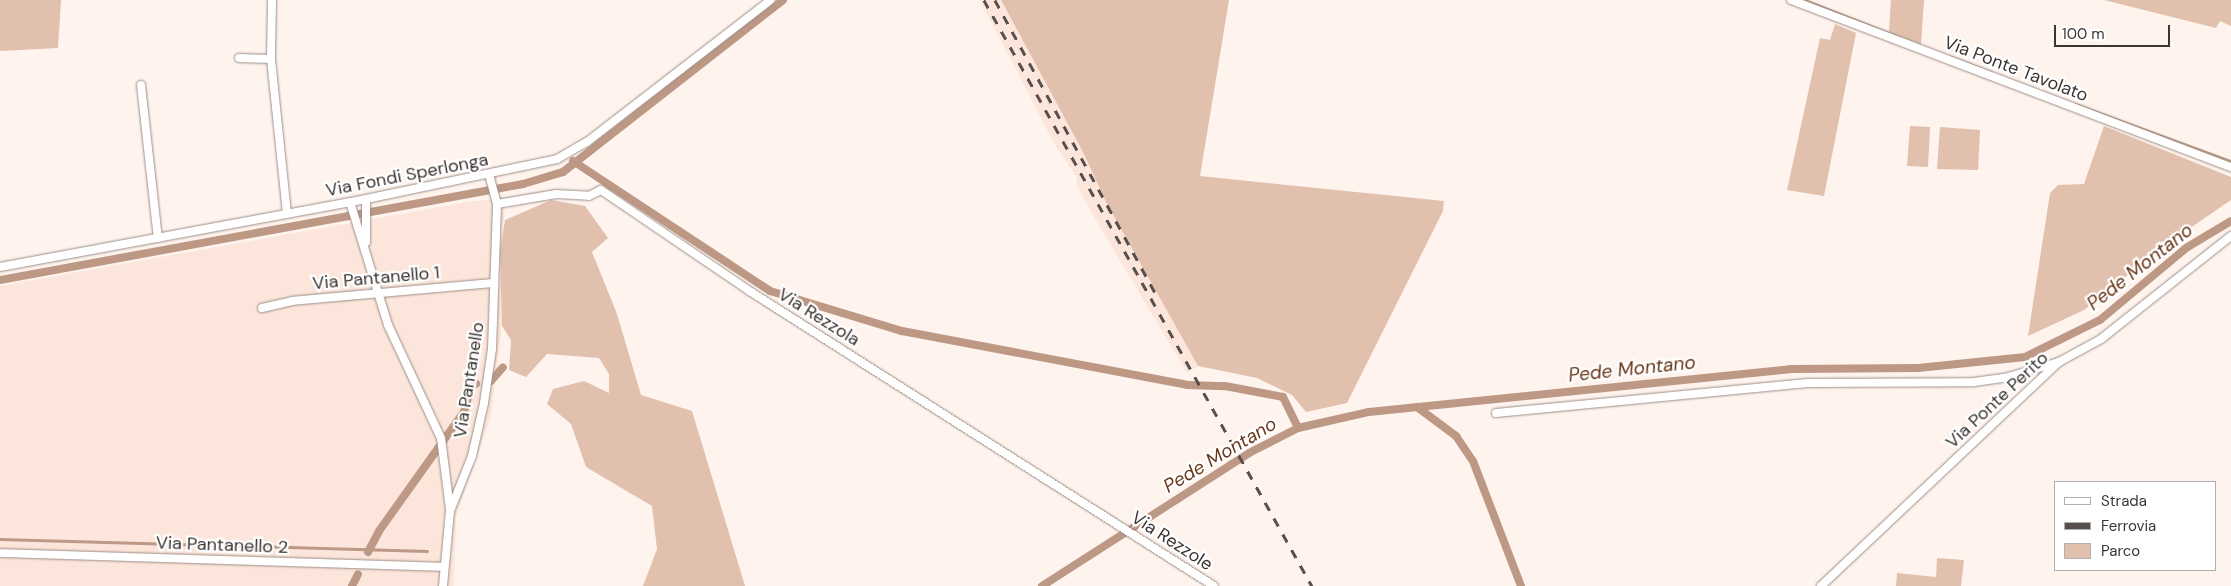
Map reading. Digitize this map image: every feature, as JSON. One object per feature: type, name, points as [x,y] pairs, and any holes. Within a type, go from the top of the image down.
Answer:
[{"type":"street","points":[[272,0],[271,59],[287,213]]},
{"type":"street","name":"Via Fondi Sperlonga","points":[[0,267],[287,213],[350,206],[366,199],[490,178],[557,159],[588,142],[771,0]]},
{"type":"street","name":"Via Ponte Tavolato","points":[[1791,0],[2231,166]]},
{"type":"street","points":[[239,58],[271,59]]},
{"type":"street","points":[[141,85],[158,238]]},
{"type":"street","name":"Via Pantanello","points":[[443,586],[450,511],[472,456],[484,404],[492,349],[496,201],[490,178]]},
{"type":"street","name":"Via Rezzola","points":[[496,201],[556,194],[589,196],[601,190],[751,292],[1114,521]]},
{"type":"street","points":[[366,199],[368,210],[366,247]]},
{"type":"street","points":[[350,206],[366,247],[377,292],[388,325],[441,438],[450,511]]},
{"type":"street","name":"Via Ponte Perito","points":[[1821,586],[2059,362],[2101,339],[2231,236]]},
{"type":"street","name":"Via Pantanello 1","points":[[262,308],[292,301],[494,283]]},
{"type":"street","points":[[1496,413],[1808,383],[1974,382],[2008,377],[2059,362]]},
{"type":"street","name":"Via Rezzole","points":[[1114,521],[1214,586]]},
{"type":"street","name":"Via Pantanello 2","points":[[0,553],[444,566]]},
{"type":"shaded area","points":[[980,0],[1001,0],[1084,154],[1106,202],[1198,366],[1187,373],[1077,186],[1076,176],[1055,145]]},
{"type":"shaded area","points":[[506,198],[500,251],[502,326],[491,416],[456,516],[454,586],[0,586],[0,286],[467,202]]},
{"type":"green space","points":[[0,0],[61,0],[58,48],[0,51]]},
{"type":"green space","points":[[1001,0],[1229,0],[1200,176],[1444,201],[1443,211],[1347,403],[1306,412],[1292,395],[1257,378],[1198,366],[1106,202],[1084,154]]},
{"type":"green space","points":[[1891,0],[1924,0],[1921,45],[1889,32]]},
{"type":"green space","points":[[2104,0],[2231,0],[2231,26],[2220,21],[2216,28]]},
{"type":"green space","points":[[1835,24],[1856,33],[1824,196],[1787,190],[1820,38],[1830,40]]},
{"type":"green space","points":[[1910,126],[1930,127],[1928,167],[1907,166]]},
{"type":"green space","points":[[2104,126],[2231,177],[2231,200],[2164,246],[2084,310],[2028,336],[2050,193],[2058,185],[2084,184]]},
{"type":"green space","points":[[1940,127],[1980,130],[1978,170],[1937,169]]},
{"type":"green space","points":[[551,200],[585,206],[608,238],[592,252],[617,314],[641,395],[692,411],[745,586],[643,586],[657,549],[652,506],[586,467],[571,424],[547,404],[553,389],[584,381],[609,393],[609,374],[599,358],[547,354],[526,377],[509,370],[511,340],[502,326],[500,251],[505,220]]},
{"type":"green space","points":[[1937,558],[1964,560],[1961,586],[1896,586],[1897,573],[1936,577]]},
{"type":"waterway","points":[[0,280],[523,184],[563,172],[783,0]]},
{"type":"waterway","points":[[1805,0],[1899,37]]},
{"type":"waterway","points":[[1951,57],[1991,72]]},
{"type":"waterway","points":[[2075,104],[2231,161]]},
{"type":"waterway","points":[[573,161],[770,291],[902,331],[1188,385],[1225,386],[1283,397],[1298,428]]},
{"type":"waterway","name":"Pede Montano","points":[[1042,586],[1249,453],[1298,428],[1369,412],[1790,369],[1918,368],[2025,357],[2100,320],[2186,248],[2231,221]]},
{"type":"waterway","points":[[491,381],[503,367]]},
{"type":"waterway","points":[[368,552],[379,531],[464,412],[471,387],[476,384]]},
{"type":"waterway","points":[[1417,407],[1456,436],[1473,461],[1521,586]]},
{"type":"waterway","points":[[0,539],[427,551]]},
{"type":"waterway","points":[[352,586],[358,574]]},
{"type":"railway","points":[[984,0],[1312,586]]},
{"type":"railway","points":[[995,0],[1155,292]]}]
